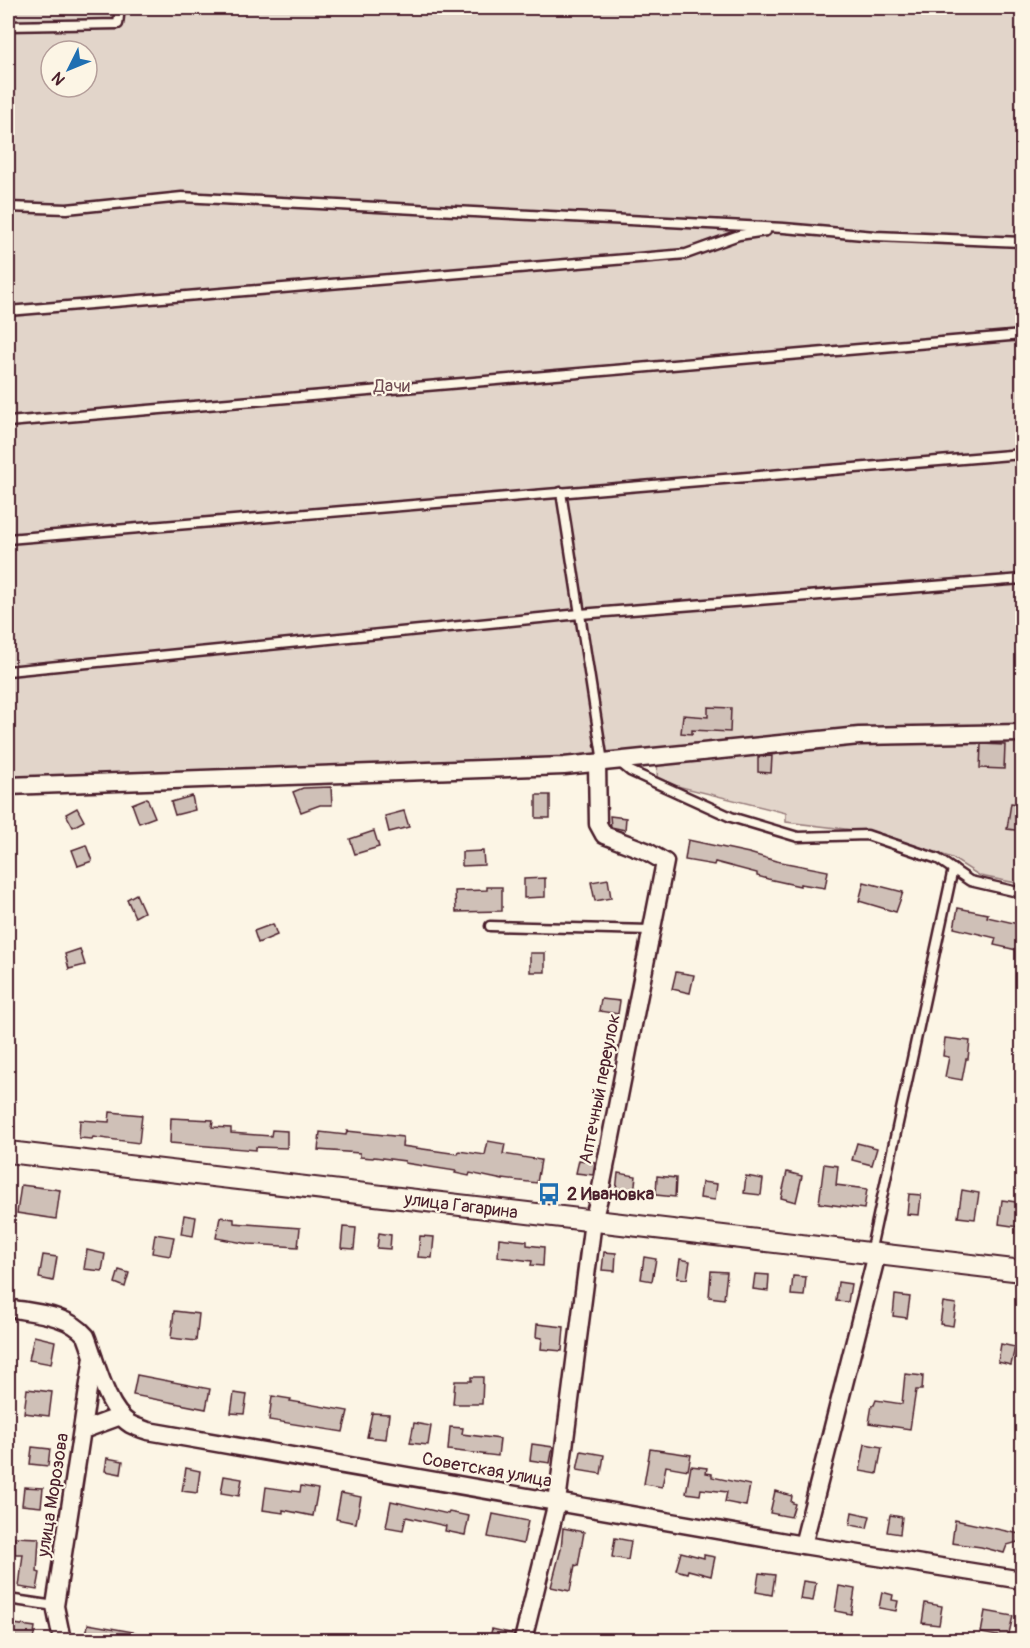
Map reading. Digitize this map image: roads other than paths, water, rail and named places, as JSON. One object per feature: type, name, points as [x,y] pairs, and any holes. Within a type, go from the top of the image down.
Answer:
[{"type":"street","points":[[8,786],[564,766],[859,736],[1023,733]]},
{"type":"street","name":"Аптечный переулок","points":[[523,1641],[557,1502],[593,1221],[665,862],[646,851],[604,835],[598,824],[606,762]]},
{"type":"street","name":"улица Гагарина","points":[[8,1152],[1023,1271]]},
{"type":"street","points":[[803,1545],[873,1254]]},
{"type":"street","points":[[8,1308],[67,1320],[79,1327],[86,1336],[111,1402],[121,1416],[82,1430]]},
{"type":"street","name":"улица Морозова","points":[[62,1641],[56,1606],[93,1355]]},
{"type":"street","name":"Советская улица","points":[[121,1416],[131,1425],[148,1431],[803,1545],[1023,1580]]},
{"type":"lane","points":[[8,26],[118,24],[120,8]]},
{"type":"lane","points":[[8,207],[67,209],[182,197],[784,228],[875,236],[1023,242]]},
{"type":"lane","points":[[8,311],[686,254],[739,235],[784,228]]},
{"type":"lane","points":[[8,422],[1023,335]]},
{"type":"lane","points":[[8,539],[1023,453]]},
{"type":"lane","points":[[561,492],[606,762],[731,817],[798,837],[867,835],[938,860],[970,881],[1023,893]]},
{"type":"lane","points":[[8,671],[580,614],[1023,579]]},
{"type":"lane","points":[[873,1254],[953,869]]},
{"type":"lane","points":[[490,926],[651,930]]},
{"type":"lane","points":[[8,1599],[56,1606]]},
{"type":"place","name":"2 Ивановка","points":[[549,1194]]},
{"type":"park label","name":"Дачи","points":[[392,386]]}]
